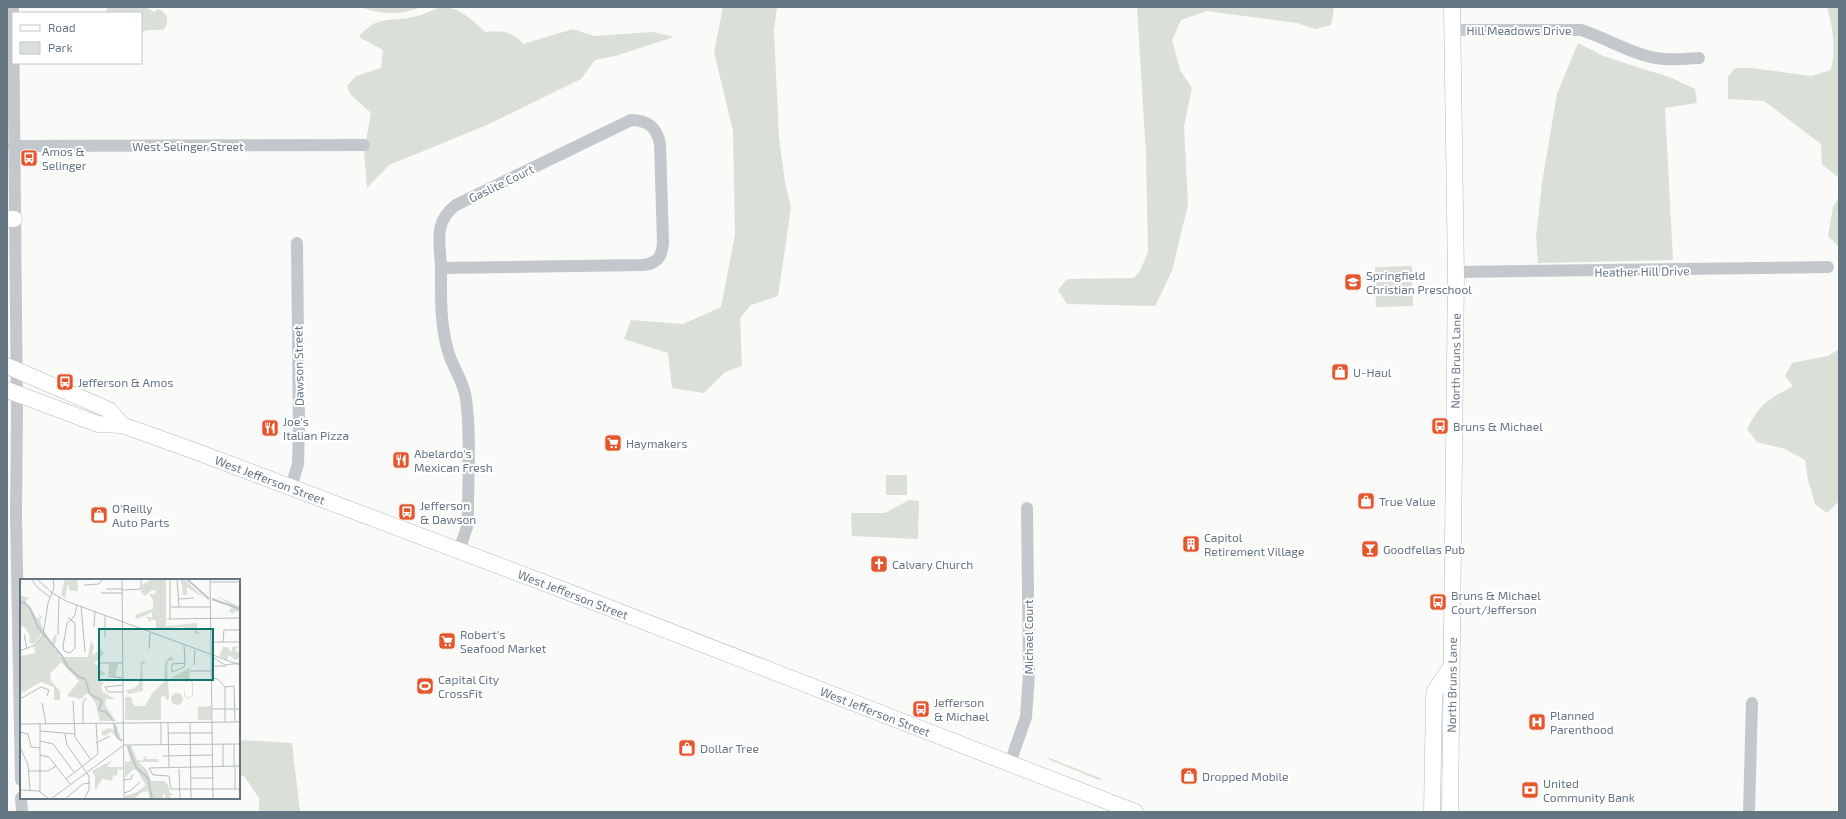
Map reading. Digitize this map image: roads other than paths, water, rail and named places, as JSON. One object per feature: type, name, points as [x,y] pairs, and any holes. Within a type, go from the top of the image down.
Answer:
[{"type":"main road","name":"North Bruns Lane","points":[[1450,812],[1456,272],[1452,7]]},
{"type":"main road","points":[[12,369],[109,410],[122,425]]},
{"type":"main road","name":"West Jefferson Street","points":[[12,392],[98,424],[122,425],[291,487],[1010,763],[1133,812]]},
{"type":"main road","points":[[1432,812],[1435,690],[1451,666]]},
{"type":"street","name":"Hill Meadows Drive","points":[[1453,30],[1581,30],[1648,57],[1663,59],[1699,58]]},
{"type":"street","points":[[13,64],[13,146],[10,219],[12,369],[12,616],[20,762]]},
{"type":"street","name":"Gaslite Court","points":[[441,268],[642,265],[655,262],[660,258],[663,243],[660,144],[655,129],[647,122],[631,120],[456,205],[444,216],[440,224],[442,316],[446,342],[451,360],[463,384],[468,418],[467,527],[459,551]]},
{"type":"street","name":"West Selinger Street","points":[[13,146],[364,145]]},
{"type":"street","name":"Dawson Street","points":[[291,487],[298,464],[299,428],[297,243]]},
{"type":"street","name":"Heather Hill Drive","points":[[1456,272],[1828,267]]},
{"type":"street","name":"Michael Court","points":[[1010,763],[1026,717],[1029,674],[1027,508]]},
{"type":"street","points":[[1749,812],[1752,703]]},
{"type":"street","points":[[21,799],[22,812]]},
{"type":"place","name":"Amos & Selinger","points":[[29,158]]},
{"type":"place","name":"Springfield Christian Preschool","points":[[1353,282]]},
{"type":"place","name":"U-Haul","points":[[1340,372]]},
{"type":"place","name":"Jefferson & Amos","points":[[65,382]]},
{"type":"place","name":"Bruns & Michael","points":[[1440,426]]},
{"type":"place","name":"Joe's Italian Pizza","points":[[270,428]]},
{"type":"place","name":"Haymakers","points":[[613,443]]},
{"type":"place","name":"Abelardo's Mexican Fresh","points":[[401,460]]},
{"type":"place","name":"True Value","points":[[1366,501]]},
{"type":"place","name":"Jefferson & Dawson","points":[[407,512]]},
{"type":"place","name":"O'Reilly Auto Parts","points":[[99,515]]},
{"type":"place","name":"Capitol Retirement Village","points":[[1191,544]]},
{"type":"place","name":"Goodfellas Pub","points":[[1370,549]]},
{"type":"place","name":"Calvary Church","points":[[879,564]]},
{"type":"place","name":"Bruns & Michael Court/Jefferson","points":[[1438,602]]},
{"type":"place","name":"Robert's Seafood Market","points":[[447,641]]},
{"type":"place","name":"Capital City CrossFit","points":[[425,686]]},
{"type":"place","name":"Jefferson & Michael","points":[[921,709]]},
{"type":"place","name":"Planned Parenthood","points":[[1537,722]]},
{"type":"place","name":"Dollar Tree","points":[[687,748]]},
{"type":"place","name":"Dropped Mobile","points":[[1189,776]]},
{"type":"place","name":"United Community Bank","points":[[1530,790]]}]
